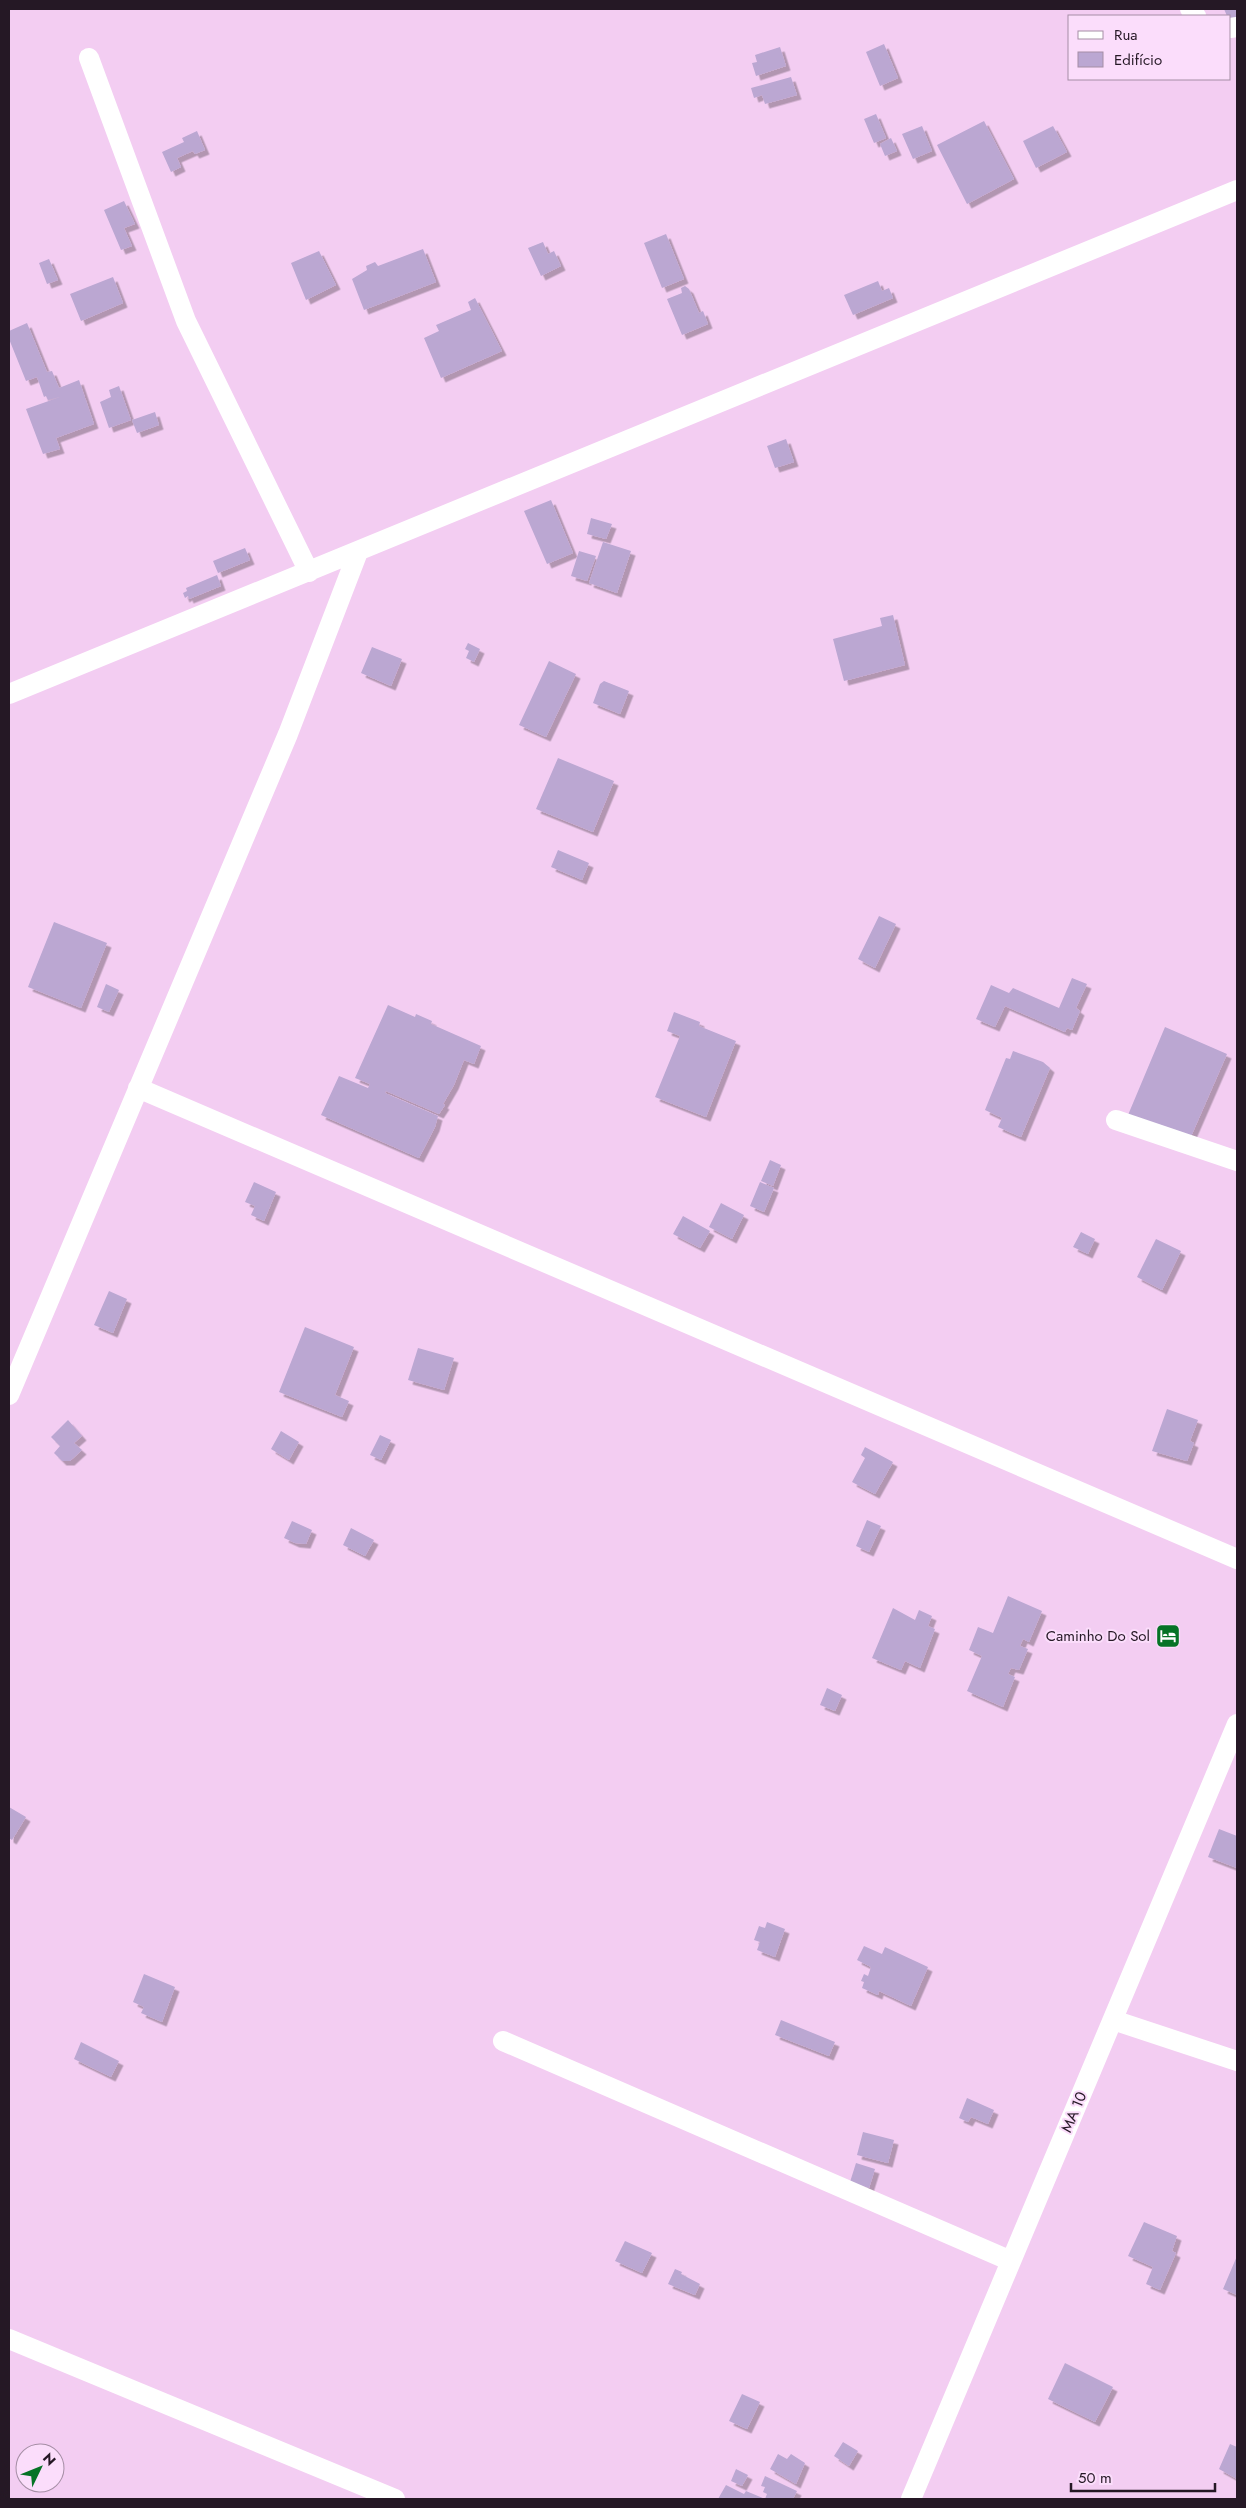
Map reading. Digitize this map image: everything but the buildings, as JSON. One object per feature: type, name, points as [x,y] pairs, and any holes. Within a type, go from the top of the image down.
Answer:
[{"type":"street","points":[[89,58],[186,321],[309,572]]},
{"type":"street","points":[[9,694],[1237,190]]},
{"type":"street","points":[[9,1395],[288,734],[358,552]]},
{"type":"street","points":[[138,1088],[1237,1558]]},
{"type":"street","points":[[1116,1120],[1237,1161]]},
{"type":"street","name":"MA 10","points":[[910,2499],[1237,1724]]},
{"type":"street","points":[[1112,2020],[1237,2061]]},
{"type":"street","points":[[503,2041],[1011,2261]]},
{"type":"street","points":[[9,2339],[395,2499]]},
{"type":"place","name":"Caminho Do Sol","points":[[1168,1636]]}]
